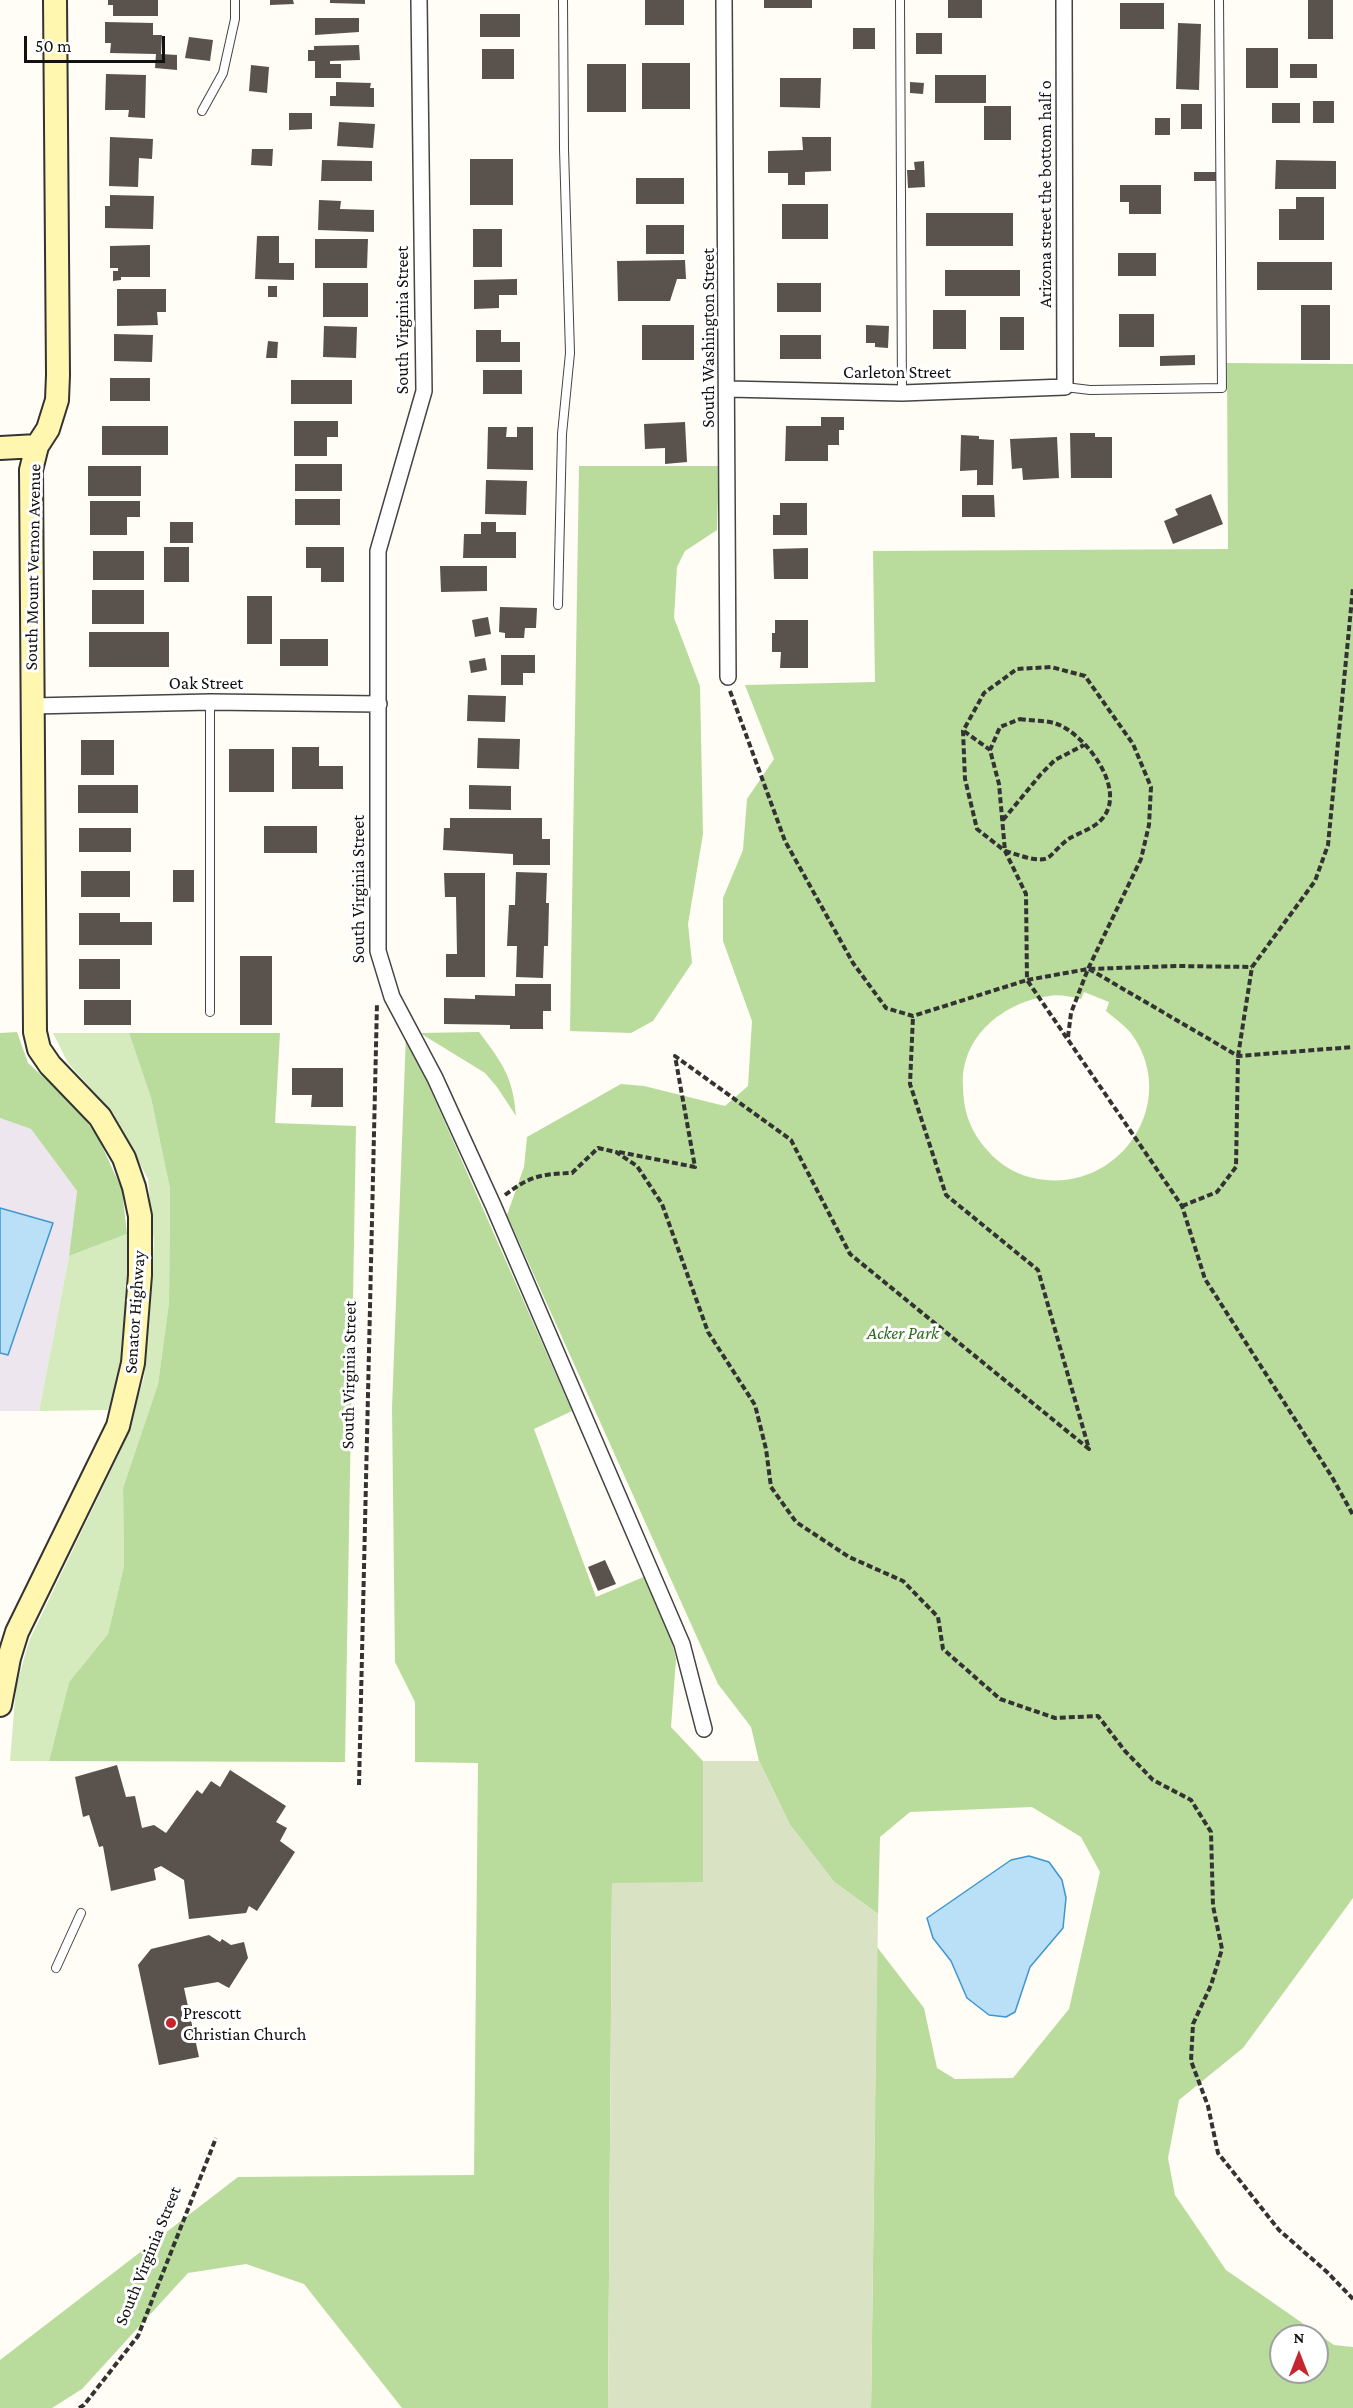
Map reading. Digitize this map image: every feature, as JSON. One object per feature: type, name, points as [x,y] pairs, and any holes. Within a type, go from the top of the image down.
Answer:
[{"type":"street","name":"South Mount Vernon Avenue","points":[[35,1032],[31,470],[37,446],[48,429],[57,400],[55,0]]},
{"type":"street","name":"South Virginia Street","points":[[419,0],[424,391],[378,551],[378,951],[392,997],[435,1078],[493,1205],[682,1644],[704,1729]]},
{"type":"street","name":"South Washington Street","points":[[724,0],[728,677]]},
{"type":"street","name":"Arizona street the bottom half o","points":[[1064,0],[1065,387]]},
{"type":"street","name":"Carleton Street","points":[[728,389],[902,393],[1065,387]]},
{"type":"street","points":[[0,448],[37,446]]},
{"type":"street","name":"Oak Street","points":[[32,706],[210,702],[379,704]]},
{"type":"street","name":"Senator Highway","points":[[0,1706],[16,1632],[118,1426],[130,1384],[138,1324],[140,1216],[131,1177],[120,1149],[100,1117],[50,1065],[39,1049],[35,1032]]},
{"type":"lane","points":[[202,111],[223,73],[235,19],[236,0]]},
{"type":"lane","points":[[558,605],[562,434],[570,353],[564,149],[563,0]]},
{"type":"lane","points":[[900,0],[902,393]]},
{"type":"lane","points":[[1065,387],[1090,390],[1222,388],[1219,0]]},
{"type":"lane","points":[[210,702],[210,1012]]},
{"type":"lane","points":[[56,1968],[81,1913]]},
{"type":"path","points":[[1182,1206],[1216,1192],[1236,1167],[1238,1056],[1252,967],[1315,881],[1328,845],[1353,588]]},
{"type":"path","points":[[1068,1039],[1071,1013],[1089,969],[1141,860],[1149,825],[1151,787],[1133,744],[1085,676],[1051,667],[1017,669],[984,693],[963,731],[964,779],[978,829],[1005,851],[1039,860],[1047,859],[1067,840],[1101,820],[1110,804],[1109,787],[1100,762],[1075,735],[1056,723],[1020,719],[1000,727],[990,750],[999,784],[1005,851],[1026,894],[1028,980],[1068,1039],[1182,1206],[1205,1279],[1332,1477],[1353,1515]]},
{"type":"path","points":[[728,677],[730,692],[785,841],[853,963],[886,1008],[913,1016],[1028,980],[1089,969],[1177,966],[1252,967]]},
{"type":"path","points":[[963,731],[990,750]]},
{"type":"path","points":[[1002,820],[1055,760],[1084,745]]},
{"type":"path","points":[[1089,969],[1238,1056],[1353,1047]]},
{"type":"path","name":"South Virginia Street","points":[[359,1785],[377,998]]},
{"type":"path","points":[[598,1148],[695,1167],[675,1056],[791,1140],[850,1254],[1089,1449],[1038,1270],[946,1195],[910,1084],[913,1016]]},
{"type":"path","points":[[493,1205],[524,1181],[551,1174],[572,1173],[598,1148]]},
{"type":"path","points":[[598,1148],[616,1152],[637,1166],[662,1204],[708,1332],[755,1405],[766,1449],[771,1487],[796,1522],[849,1557],[903,1581],[938,1617],[943,1649],[1000,1699],[1055,1718],[1098,1716],[1125,1752],[1153,1780],[1191,1800],[1211,1832],[1213,1906],[1222,1949],[1211,1985],[1193,2024],[1191,2061],[1208,2106],[1218,2153],[1279,2230],[1327,2272],[1353,2299]]},
{"type":"path","name":"South Virginia Street","points":[[79,2408],[84,2405],[138,2336],[216,2138]]},
{"type":"shaded area","points":[[0,1118],[31,1129],[77,1191],[69,1256],[39,1411],[0,1411]]},
{"type":"green space","name":"Acker Park","points":[[1227,363],[1353,364],[1353,1898],[1243,2048],[1179,2100],[1168,2158],[1175,2195],[1226,2270],[1304,2324],[1269,2324],[1269,2384],[1329,2384],[1329,2342],[1334,2345],[1353,2347],[1353,2408],[871,2408],[877,1947],[924,2008],[937,2068],[955,2079],[1013,2078],[1069,2009],[1100,1872],[1081,1837],[1032,1807],[910,1812],[880,1837],[878,1914],[834,1882],[790,1825],[759,1761],[751,1727],[718,1684],[507,1215],[524,1167],[527,1137],[621,1084],[644,1086],[725,1106],[748,1086],[752,1021],[723,941],[723,898],[743,850],[747,799],[774,759],[745,685],[875,682],[873,551],[1228,549]],"holes":[[[1084,992],[1109,1002],[1106,1011],[1130,1032],[1144,1058],[1149,1086],[1146,1112],[1135,1136],[1117,1157],[1095,1172],[1068,1179],[1038,1179],[1011,1170],[993,1156],[982,1143],[972,1128],[966,1112],[963,1094],[964,1067],[977,1037],[1001,1014],[1032,1000],[1053,995],[1081,999]]]},
{"type":"green space","points":[[579,466],[719,466],[717,530],[685,551],[677,567],[674,618],[700,686],[703,834],[688,924],[692,963],[653,1021],[631,1033],[570,1031]]},
{"type":"green space","points":[[17,1032],[28,1063],[74,1105],[98,1137],[122,1190],[127,1234],[69,1256],[77,1191],[31,1129],[0,1118],[0,1033]]},
{"type":"green space","points":[[479,1032],[509,1080],[516,1116],[485,1073],[420,1033]]},
{"type":"green space","points":[[53,1033],[129,1033],[151,1098],[170,1189],[169,1302],[158,1384],[123,1488],[124,1566],[108,1634],[69,1682],[49,1761],[10,1761],[16,1687],[29,1641],[120,1452],[144,1378],[154,1243],[148,1179],[113,1113],[68,1063]]},
{"type":"green space","points":[[129,1033],[280,1033],[275,1123],[356,1126],[345,1762],[49,1761],[69,1682],[108,1634],[124,1566],[123,1488],[158,1384],[169,1302],[170,1189],[151,1098]]},
{"type":"green space","points":[[406,1034],[572,1411],[534,1429],[596,1597],[646,1576],[670,1633],[676,1659],[671,1727],[703,1761],[703,1883],[612,1883],[608,2408],[402,2408],[304,2284],[246,2264],[188,2273],[82,2389],[52,2408],[0,2408],[0,2360],[238,2177],[474,2175],[478,1763],[415,1762],[415,1702],[395,1662],[392,1408]]},
{"type":"green space","points":[[127,1234],[128,1290],[121,1366],[108,1410],[39,1411],[69,1256]]},
{"type":"green space","points":[[703,1761],[759,1761],[790,1825],[834,1882],[878,1914],[871,2408],[608,2408],[612,1883],[703,1882]]},
{"type":"water","points":[[0,1208],[53,1223],[8,1355],[0,1353]]},
{"type":"water","points":[[1029,1856],[1049,1862],[1062,1880],[1066,1898],[1063,1928],[1030,1967],[1015,2012],[1006,2017],[989,2015],[967,1998],[951,1961],[933,1938],[927,1918],[1011,1860]]},
{"type":"building","points":[[108,0],[158,0],[158,16],[113,16],[113,5],[108,5]]},
{"type":"building","points":[[270,0],[293,0],[294,4],[270,5]]},
{"type":"building","points":[[330,0],[365,0],[365,4],[330,3]]},
{"type":"building","points":[[645,0],[684,0],[684,25],[645,25]]},
{"type":"building","points":[[764,0],[812,0],[812,8],[764,8]]},
{"type":"building","points":[[948,0],[982,0],[982,18],[948,18]]},
{"type":"building","points":[[1308,0],[1333,0],[1333,39],[1308,39]]},
{"type":"building","points":[[1120,3],[1164,3],[1164,29],[1120,29]]},
{"type":"building","points":[[480,14],[520,14],[520,37],[480,37]]},
{"type":"building","points":[[315,18],[359,18],[359,32],[315,35]]},
{"type":"building","points":[[105,22],[153,23],[153,35],[162,35],[161,54],[177,55],[177,70],[155,68],[156,54],[110,53],[111,43],[105,43]]},
{"type":"building","points":[[1178,23],[1201,24],[1199,90],[1176,89]]},
{"type":"building","points":[[853,28],[875,28],[875,49],[853,49]]},
{"type":"building","points":[[916,33],[942,33],[942,54],[916,54]]},
{"type":"building","points":[[189,37],[213,40],[210,61],[185,58]]},
{"type":"building","points":[[359,45],[360,60],[330,61],[330,64],[341,64],[341,78],[315,78],[315,61],[308,61],[308,50],[314,50],[314,46]]},
{"type":"building","points":[[1246,48],[1278,48],[1278,88],[1246,88]]},
{"type":"building","points":[[482,49],[514,49],[514,79],[482,79]]},
{"type":"building","points":[[642,63],[690,63],[690,109],[642,109]]},
{"type":"building","points":[[587,64],[626,64],[626,112],[587,112]]},
{"type":"building","points":[[1290,64],[1317,64],[1317,78],[1290,78]]},
{"type":"building","points":[[251,65],[269,67],[267,93],[249,91]]},
{"type":"building","points":[[106,74],[146,75],[145,118],[128,117],[129,110],[105,110]]},
{"type":"building","points":[[935,75],[986,75],[986,103],[935,103]]},
{"type":"building","points":[[780,78],[821,78],[820,108],[780,107]]},
{"type":"building","points":[[336,82],[371,83],[370,88],[374,88],[374,107],[330,106],[330,96],[336,96]]},
{"type":"building","points":[[910,82],[924,83],[923,94],[910,93]]},
{"type":"building","points":[[1313,101],[1334,101],[1334,123],[1313,123]]},
{"type":"building","points":[[1272,103],[1300,103],[1300,123],[1272,123]]},
{"type":"building","points":[[1181,104],[1202,104],[1202,129],[1181,129]]},
{"type":"building","points":[[984,106],[1011,106],[1011,140],[984,140]]},
{"type":"building","points":[[289,113],[312,113],[312,129],[289,130]]},
{"type":"building","points":[[1155,118],[1170,118],[1170,135],[1155,135]]},
{"type":"building","points":[[339,122],[375,124],[373,148],[337,146]]},
{"type":"building","points":[[110,137],[153,139],[152,159],[139,158],[138,187],[109,186]]},
{"type":"building","points":[[802,137],[831,137],[831,171],[805,172],[805,185],[788,185],[788,173],[768,173],[768,151],[803,150]]},
{"type":"building","points":[[252,149],[273,149],[272,166],[251,165]]},
{"type":"building","points":[[470,159],[513,159],[513,205],[470,205]]},
{"type":"building","points":[[322,160],[372,161],[372,181],[321,181]]},
{"type":"building","points":[[1276,160],[1336,161],[1336,189],[1275,189]]},
{"type":"building","points":[[924,161],[925,187],[908,188],[907,170],[915,170],[914,162]]},
{"type":"building","points":[[1194,172],[1216,172],[1216,181],[1194,181]]},
{"type":"building","points":[[636,178],[684,178],[684,204],[636,204]]},
{"type":"building","points":[[1120,185],[1161,185],[1161,214],[1129,214],[1129,202],[1120,202]]},
{"type":"building","points":[[110,195],[154,196],[153,229],[105,228],[105,206],[110,206]]},
{"type":"building","points":[[1296,197],[1324,197],[1324,240],[1279,240],[1279,209],[1296,209]]},
{"type":"building","points":[[319,200],[341,201],[340,209],[374,210],[374,232],[318,230]]},
{"type":"building","points":[[782,204],[828,204],[828,239],[782,239]]},
{"type":"building","points":[[926,213],[1013,213],[1013,246],[926,246]]},
{"type":"building","points":[[646,225],[684,225],[684,254],[646,254]]},
{"type":"building","points":[[473,229],[502,229],[502,267],[473,267]]},
{"type":"building","points":[[257,236],[279,236],[279,263],[294,263],[294,280],[255,279]]},
{"type":"building","points":[[315,239],[368,239],[367,268],[315,268]]},
{"type":"building","points":[[150,245],[150,277],[121,277],[121,280],[113,281],[113,271],[118,271],[118,268],[110,268],[110,246]]},
{"type":"building","points":[[1118,253],[1156,253],[1156,276],[1118,276]]},
{"type":"building","points":[[685,260],[686,279],[677,279],[670,301],[618,301],[617,261]]},
{"type":"building","points":[[1257,262],[1332,262],[1332,290],[1257,290]]},
{"type":"building","points":[[945,270],[1020,270],[1020,296],[945,296]]},
{"type":"building","points":[[517,279],[517,295],[499,295],[499,308],[474,309],[474,280]]},
{"type":"building","points":[[323,283],[368,283],[368,317],[323,317]]},
{"type":"building","points":[[777,283],[821,283],[821,312],[777,312]]},
{"type":"building","points":[[268,286],[277,286],[277,297],[268,297]]},
{"type":"building","points":[[117,289],[166,289],[166,312],[157,312],[158,325],[117,326]]},
{"type":"building","points":[[1301,305],[1330,305],[1330,360],[1301,360]]},
{"type":"building","points":[[933,310],[966,310],[966,349],[933,349]]},
{"type":"building","points":[[1119,314],[1154,314],[1154,347],[1119,347]]},
{"type":"building","points":[[1000,317],[1024,317],[1024,350],[1000,350]]},
{"type":"building","points":[[642,325],[694,325],[694,360],[642,360]]},
{"type":"building","points":[[866,325],[889,326],[888,348],[875,347],[875,343],[866,343]]},
{"type":"building","points":[[324,326],[357,327],[356,358],[323,357]]},
{"type":"building","points":[[476,330],[501,330],[501,342],[520,342],[520,362],[476,362]]},
{"type":"building","points":[[114,334],[153,335],[152,362],[114,361]]},
{"type":"building","points":[[780,335],[821,335],[821,359],[780,359]]},
{"type":"building","points":[[268,341],[278,342],[277,358],[266,358]]},
{"type":"building","points":[[1195,355],[1195,365],[1160,366],[1160,356]]},
{"type":"building","points":[[483,370],[522,370],[522,394],[483,394]]},
{"type":"building","points":[[110,378],[150,378],[150,401],[110,401]]},
{"type":"building","points":[[291,380],[352,380],[352,404],[291,404]]},
{"type":"building","points":[[821,417],[844,417],[844,430],[839,430],[839,445],[828,445],[828,461],[785,461],[786,426],[821,426]]},
{"type":"building","points":[[294,421],[338,421],[338,437],[327,437],[327,456],[294,456]]},
{"type":"building","points":[[685,422],[687,462],[665,464],[665,448],[645,449],[644,424]]},
{"type":"building","points":[[102,426],[168,426],[168,455],[102,455]]},
{"type":"building","points":[[488,427],[507,427],[506,437],[517,437],[517,427],[533,427],[533,470],[487,469]]},
{"type":"building","points":[[1070,433],[1095,433],[1095,437],[1112,437],[1112,478],[1071,478]]},
{"type":"building","points":[[961,435],[994,440],[993,485],[977,485],[977,470],[960,471]]},
{"type":"building","points":[[1057,437],[1059,478],[1023,480],[1022,468],[1012,469],[1010,439]]},
{"type":"building","points":[[295,464],[342,464],[342,491],[295,491]]},
{"type":"building","points":[[88,466],[141,466],[141,496],[88,496]]},
{"type":"building","points":[[486,480],[527,481],[526,515],[485,514]]},
{"type":"building","points":[[1211,494],[1223,524],[1173,544],[1164,521],[1178,515],[1175,509]]},
{"type":"building","points":[[962,495],[994,495],[995,517],[962,517]]},
{"type":"building","points":[[295,499],[340,499],[340,525],[295,525]]},
{"type":"building","points":[[90,501],[140,501],[140,517],[127,517],[127,535],[90,535]]},
{"type":"building","points":[[780,503],[807,503],[807,535],[773,535],[773,515],[780,515]]},
{"type":"building","points":[[170,522],[193,522],[193,543],[170,543]]},
{"type":"building","points":[[481,522],[496,522],[496,532],[516,532],[516,558],[463,558],[464,534],[481,534]]},
{"type":"building","points":[[164,547],[189,547],[189,582],[164,582]]},
{"type":"building","points":[[306,547],[344,547],[344,582],[321,582],[321,568],[306,568]]},
{"type":"building","points":[[808,548],[808,579],[774,579],[773,549]]},
{"type":"building","points":[[93,551],[144,551],[144,580],[93,580]]},
{"type":"building","points":[[440,566],[487,566],[487,591],[441,592]]},
{"type":"building","points":[[92,590],[144,590],[144,624],[92,624]]},
{"type":"building","points":[[247,596],[272,596],[272,644],[247,644]]},
{"type":"building","points":[[500,607],[537,608],[536,628],[525,628],[524,638],[505,638],[505,633],[499,632]]},
{"type":"building","points":[[488,617],[491,634],[475,637],[472,620]]},
{"type":"building","points":[[775,620],[808,620],[808,668],[780,668],[781,652],[772,652]]},
{"type":"building","points":[[89,632],[169,632],[169,667],[89,667]]},
{"type":"building","points":[[280,639],[328,639],[328,666],[280,666]]},
{"type":"building","points":[[501,655],[535,655],[535,673],[523,673],[523,685],[501,685]]},
{"type":"building","points":[[485,658],[487,670],[471,673],[469,661]]},
{"type":"building","points":[[468,695],[506,696],[505,722],[467,721]]},
{"type":"building","points":[[478,738],[520,739],[519,769],[477,768]]},
{"type":"building","points":[[81,740],[114,740],[114,775],[81,775]]},
{"type":"building","points":[[292,747],[319,747],[319,766],[343,766],[343,789],[292,789]]},
{"type":"building","points":[[229,749],[274,749],[274,792],[229,792]]},
{"type":"building","points":[[78,785],[138,785],[138,813],[78,813]]},
{"type":"building","points":[[469,785],[511,786],[511,810],[469,809]]},
{"type":"building","points":[[450,818],[542,818],[542,839],[550,839],[550,865],[513,865],[513,854],[443,850],[444,828],[450,828]]},
{"type":"building","points":[[264,826],[317,826],[317,853],[264,853]]},
{"type":"building","points":[[79,828],[131,828],[131,852],[79,852]]},
{"type":"building","points":[[173,870],[194,870],[194,902],[173,902]]},
{"type":"building","points":[[81,871],[130,871],[130,897],[81,897]]},
{"type":"building","points":[[516,872],[547,873],[548,946],[544,946],[543,978],[516,977],[517,946],[507,946],[509,905],[515,905]]},
{"type":"building","points":[[444,873],[485,873],[485,977],[446,977],[446,954],[457,954],[456,897],[445,897]]},
{"type":"building","points":[[79,913],[120,913],[120,922],[152,922],[152,945],[79,945]]},
{"type":"building","points":[[240,956],[272,956],[272,1025],[240,1025]]},
{"type":"building","points":[[79,959],[120,959],[120,989],[79,989]]},
{"type":"building","points":[[515,984],[551,984],[551,1011],[543,1011],[543,1029],[510,1029],[510,1025],[444,1024],[444,998],[475,999],[475,995],[515,996]]},
{"type":"building","points":[[84,1000],[131,1000],[131,1025],[84,1025]]},
{"type":"building","points":[[292,1068],[343,1068],[343,1107],[311,1107],[312,1095],[292,1095]]},
{"type":"building","points":[[605,1560],[616,1584],[598,1591],[588,1567]]},
{"type":"building","points":[[117,1765],[126,1797],[135,1796],[142,1828],[154,1825],[166,1833],[197,1790],[202,1794],[211,1781],[220,1787],[230,1770],[286,1806],[276,1822],[287,1828],[280,1841],[295,1852],[257,1911],[249,1906],[246,1913],[189,1919],[184,1880],[161,1866],[154,1869],[156,1880],[111,1891],[103,1846],[99,1847],[89,1815],[83,1817],[75,1777]]},
{"type":"building","name":"Prescott Christian Church","points":[[209,1935],[220,1942],[222,1939],[231,1945],[244,1942],[248,1958],[229,1988],[218,1982],[184,1988],[199,2057],[159,2065],[138,1965],[151,1949]]},
{"type":"place","name":"Prescott Christian Church","points":[[171,2023]]}]
